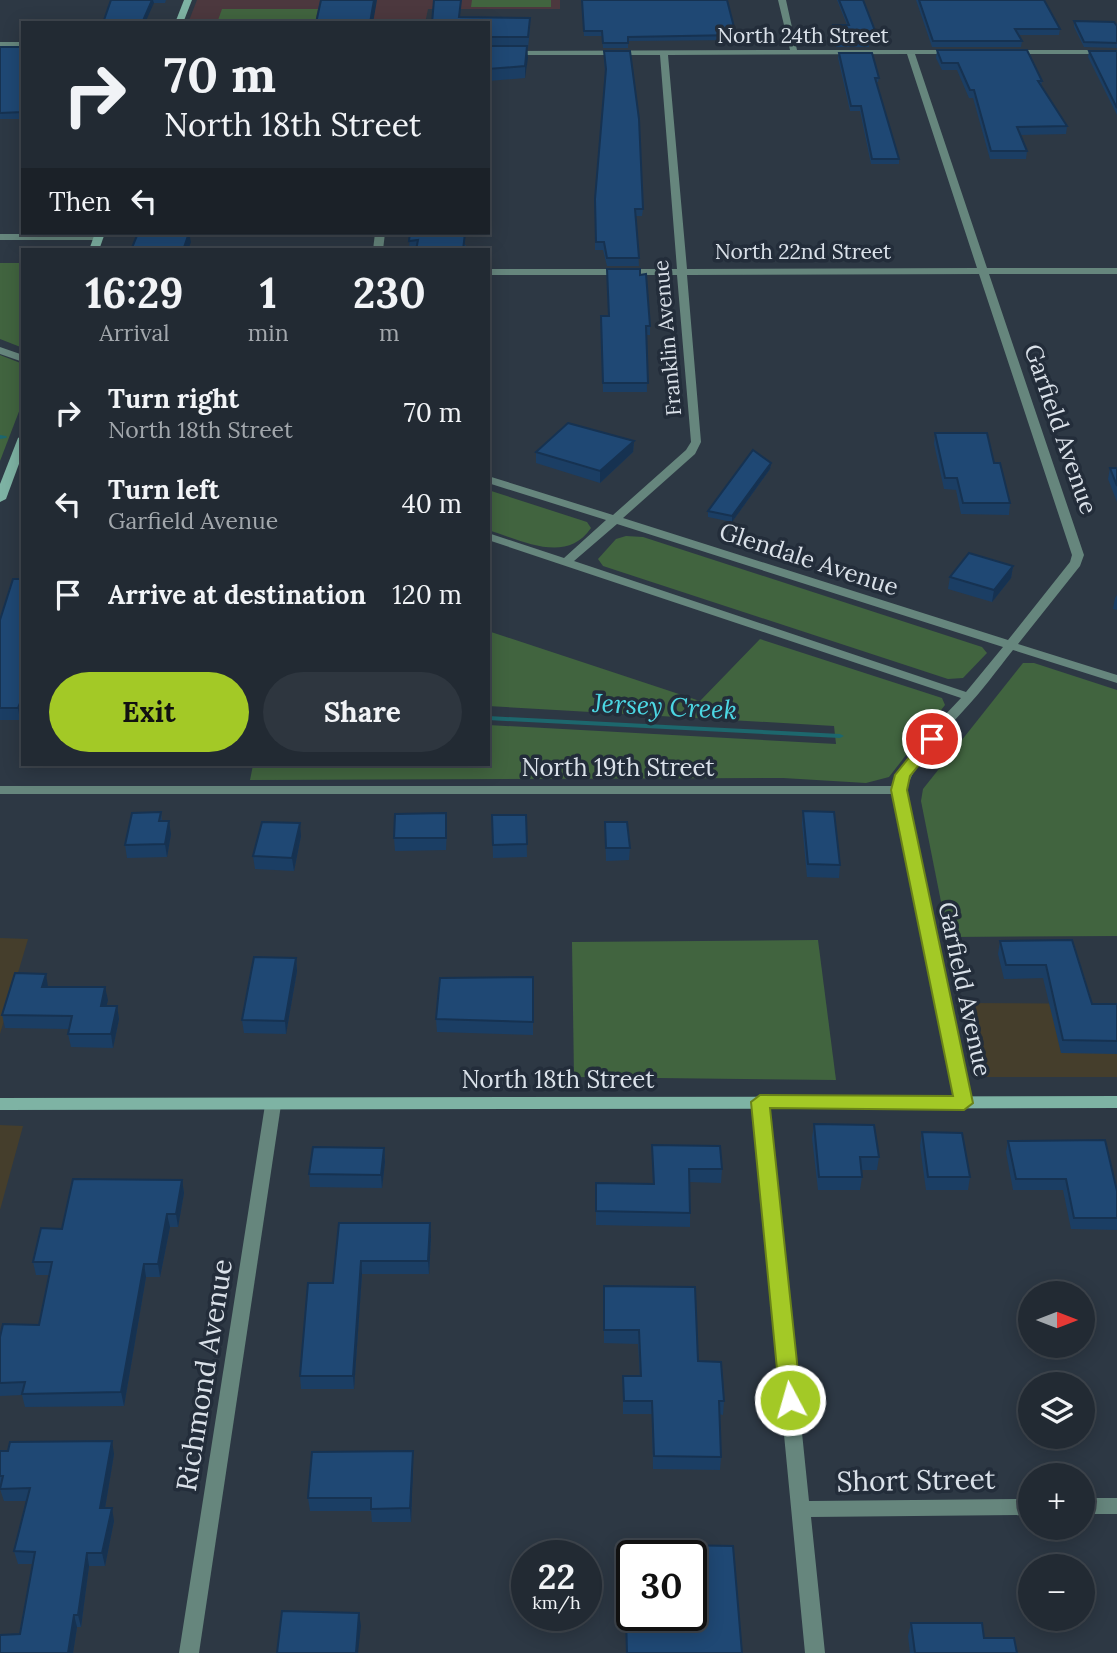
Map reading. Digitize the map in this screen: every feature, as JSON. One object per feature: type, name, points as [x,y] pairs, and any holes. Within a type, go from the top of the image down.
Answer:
[{"type":"main road","points":[[180,21],[188,0]]},
{"type":"main road","points":[[0,499],[21,443]]},
{"type":"main road","name":"North 18th Street","points":[[0,1104],[1117,1102]]},
{"type":"street","points":[[782,0],[794,52]]},
{"type":"street","points":[[0,44],[21,44]]},
{"type":"street","name":"Garfield Avenue","points":[[911,52],[981,271],[1078,555],[1076,563],[969,697],[902,775],[899,790],[964,1103]]},
{"type":"street","name":"North 24th Street","points":[[490,53],[965,52]]},
{"type":"street","points":[[1007,52],[1117,52]]},
{"type":"street","name":"Franklin Avenue","points":[[566,562],[691,452],[696,442],[664,53]]},
{"type":"street","points":[[0,237],[99,235]]},
{"type":"street","name":"North 22nd Street","points":[[490,272],[1117,271]]},
{"type":"street","points":[[0,350],[21,358]]},
{"type":"street","name":"Glendale Avenue","points":[[490,480],[1117,679]]},
{"type":"street","points":[[490,537],[969,697]]},
{"type":"street","name":"North 19th Street","points":[[0,790],[899,790]]},
{"type":"street","points":[[760,1102],[815,1653]]},
{"type":"street","name":"Richmond Avenue","points":[[190,1653],[273,1105]]},
{"type":"street","points":[[1095,1506],[1117,1506]]},
{"type":"street","name":"Short Street","points":[[801,1509],[1018,1507]]},
{"type":"shaded area","points":[[197,0],[560,0],[560,9],[428,9],[425,21],[189,21]]},
{"type":"shaded area","points":[[0,938],[28,939],[0,1034]]},
{"type":"shaded area","points":[[962,1003],[1117,1004],[1117,1077],[977,1077]]},
{"type":"shaded area","points":[[0,1125],[23,1126],[0,1210]]},
{"type":"green space","points":[[472,0],[551,0],[551,7],[471,7]]},
{"type":"green space","points":[[222,9],[318,9],[315,21],[218,21]]},
{"type":"green space","points":[[0,263],[21,263],[21,347],[0,339]]},
{"type":"green space","points":[[0,355],[21,363],[21,406],[0,461]]},
{"type":"green space","points":[[490,491],[587,522],[591,528],[581,539],[569,545],[556,548],[529,544],[490,531]]},
{"type":"green space","points":[[626,536],[643,537],[982,647],[987,653],[963,678],[948,679],[603,566],[598,559],[616,539]]},
{"type":"green space","points":[[490,632],[700,701],[760,639],[942,698],[945,705],[889,777],[866,783],[783,778],[250,780],[253,766],[490,766],[490,725],[836,744],[834,726],[490,706]]},
{"type":"green space","points":[[1023,663],[1034,663],[1117,690],[1117,936],[948,937],[921,801],[923,789]]},
{"type":"green space","points":[[818,940],[836,1080],[574,1077],[572,942]]},
{"type":"building","points":[[111,0],[152,0],[143,21],[104,21]]},
{"type":"building","points":[[321,0],[374,0],[370,21],[316,21]]},
{"type":"building","points":[[434,0],[461,0],[459,17],[530,18],[528,37],[490,37],[490,21],[432,21]]},
{"type":"building","points":[[582,0],[727,0],[736,35],[628,37],[628,43],[603,43],[602,31],[584,31]]},
{"type":"building","points":[[839,0],[863,0],[877,36],[868,36],[869,43],[837,43],[833,25],[849,25]]},
{"type":"building","points":[[919,0],[1044,0],[1060,29],[1015,29],[1022,41],[933,41]]},
{"type":"building","points":[[1074,21],[1114,22],[1117,26],[1117,43],[1084,42]]},
{"type":"building","points":[[490,46],[527,46],[525,66],[490,69]]},
{"type":"building","points":[[0,47],[21,47],[21,112],[0,113]]},
{"type":"building","points":[[937,50],[1027,50],[1042,81],[1038,81],[1067,126],[1017,127],[1027,151],[991,151],[974,90],[970,90],[958,63],[942,63]]},
{"type":"building","points":[[604,51],[630,51],[639,119],[643,209],[635,209],[639,258],[607,258],[604,242],[596,242],[595,199],[606,69]]},
{"type":"building","points":[[1089,51],[1117,51],[1117,108]]},
{"type":"building","points":[[839,53],[872,53],[879,78],[875,78],[899,159],[872,159],[861,106],[851,106]]},
{"type":"building","points":[[137,235],[188,235],[184,248],[132,248]]},
{"type":"building","points":[[410,235],[465,235],[463,248],[416,248],[418,240],[409,241]]},
{"type":"building","points":[[607,269],[640,269],[640,275],[646,274],[650,326],[646,326],[648,383],[603,383],[601,316],[609,316]]},
{"type":"building","points":[[568,423],[634,441],[600,471],[536,452]]},
{"type":"building","points":[[935,433],[987,433],[994,463],[1000,463],[1010,503],[963,503],[957,478],[945,478]]},
{"type":"building","points":[[753,450],[771,463],[732,516],[708,511]]},
{"type":"building","points":[[1110,468],[1117,468],[1117,486]]},
{"type":"building","points":[[969,553],[1013,566],[994,590],[950,577]]},
{"type":"building","points":[[13,579],[21,579],[21,701],[18,708],[0,708],[0,620]]},
{"type":"building","points":[[803,811],[834,812],[840,865],[808,864]]},
{"type":"building","points":[[161,812],[159,821],[169,821],[165,844],[125,845],[132,813]]},
{"type":"building","points":[[446,813],[446,838],[394,838],[395,814]]},
{"type":"building","points":[[492,815],[526,815],[527,844],[493,845]]},
{"type":"building","points":[[262,822],[300,823],[292,858],[253,856]]},
{"type":"building","points":[[605,822],[627,822],[630,848],[606,848]]},
{"type":"building","points":[[1072,940],[1092,1004],[1117,1004],[1117,1041],[1063,1040],[1046,965],[1006,965],[1000,941]]},
{"type":"building","points":[[254,957],[296,958],[285,1021],[242,1020]]},
{"type":"building","points":[[15,973],[46,974],[42,987],[105,987],[101,1006],[117,1006],[111,1034],[68,1034],[72,1016],[2,1015]]},
{"type":"building","points":[[533,977],[533,1022],[436,1019],[440,978]]},
{"type":"building","points":[[814,1124],[874,1125],[879,1157],[860,1157],[862,1177],[819,1177]]},
{"type":"building","points":[[922,1132],[962,1133],[970,1177],[928,1177]]},
{"type":"building","points":[[1105,1140],[1117,1191],[1117,1218],[1074,1218],[1066,1179],[1016,1179],[1008,1141]]},
{"type":"building","points":[[652,1145],[720,1146],[722,1169],[689,1169],[690,1213],[596,1211],[596,1183],[654,1184]]},
{"type":"building","points":[[313,1147],[384,1148],[381,1175],[309,1174]]},
{"type":"building","points":[[73,1179],[182,1180],[176,1214],[167,1214],[158,1264],[144,1264],[121,1392],[22,1394],[25,1382],[0,1383],[0,1337],[3,1324],[39,1325],[52,1262],[33,1262],[41,1228],[62,1229]]},
{"type":"building","points":[[339,1223],[430,1223],[428,1261],[361,1261],[353,1376],[300,1376],[308,1283],[333,1283]]},
{"type":"building","points":[[604,1286],[695,1287],[698,1361],[721,1362],[724,1401],[719,1401],[721,1457],[654,1456],[652,1401],[624,1401],[623,1376],[641,1376],[639,1330],[604,1330]]},
{"type":"building","points":[[112,1441],[100,1508],[112,1508],[102,1553],[87,1553],[78,1615],[74,1615],[68,1653],[0,1653],[0,1635],[20,1634],[35,1552],[14,1551],[30,1488],[0,1489],[3,1476],[0,1476],[0,1451],[8,1451],[10,1442]]},
{"type":"building","points":[[413,1451],[410,1508],[371,1509],[371,1498],[308,1498],[312,1452]]},
{"type":"building","points":[[707,1546],[733,1546],[742,1653],[627,1653],[626,1631],[707,1631]]},
{"type":"building","points":[[282,1611],[359,1613],[356,1653],[277,1653]]},
{"type":"building","points":[[911,1623],[982,1623],[984,1638],[1014,1638],[1017,1653],[915,1653]]},
{"type":"waterway","name":"Jersey Creek","points":[[490,718],[840,736]]},
{"type":"route","points":[[790,1400],[760,1102],[964,1103],[899,790],[902,775],[932,739]]}]
